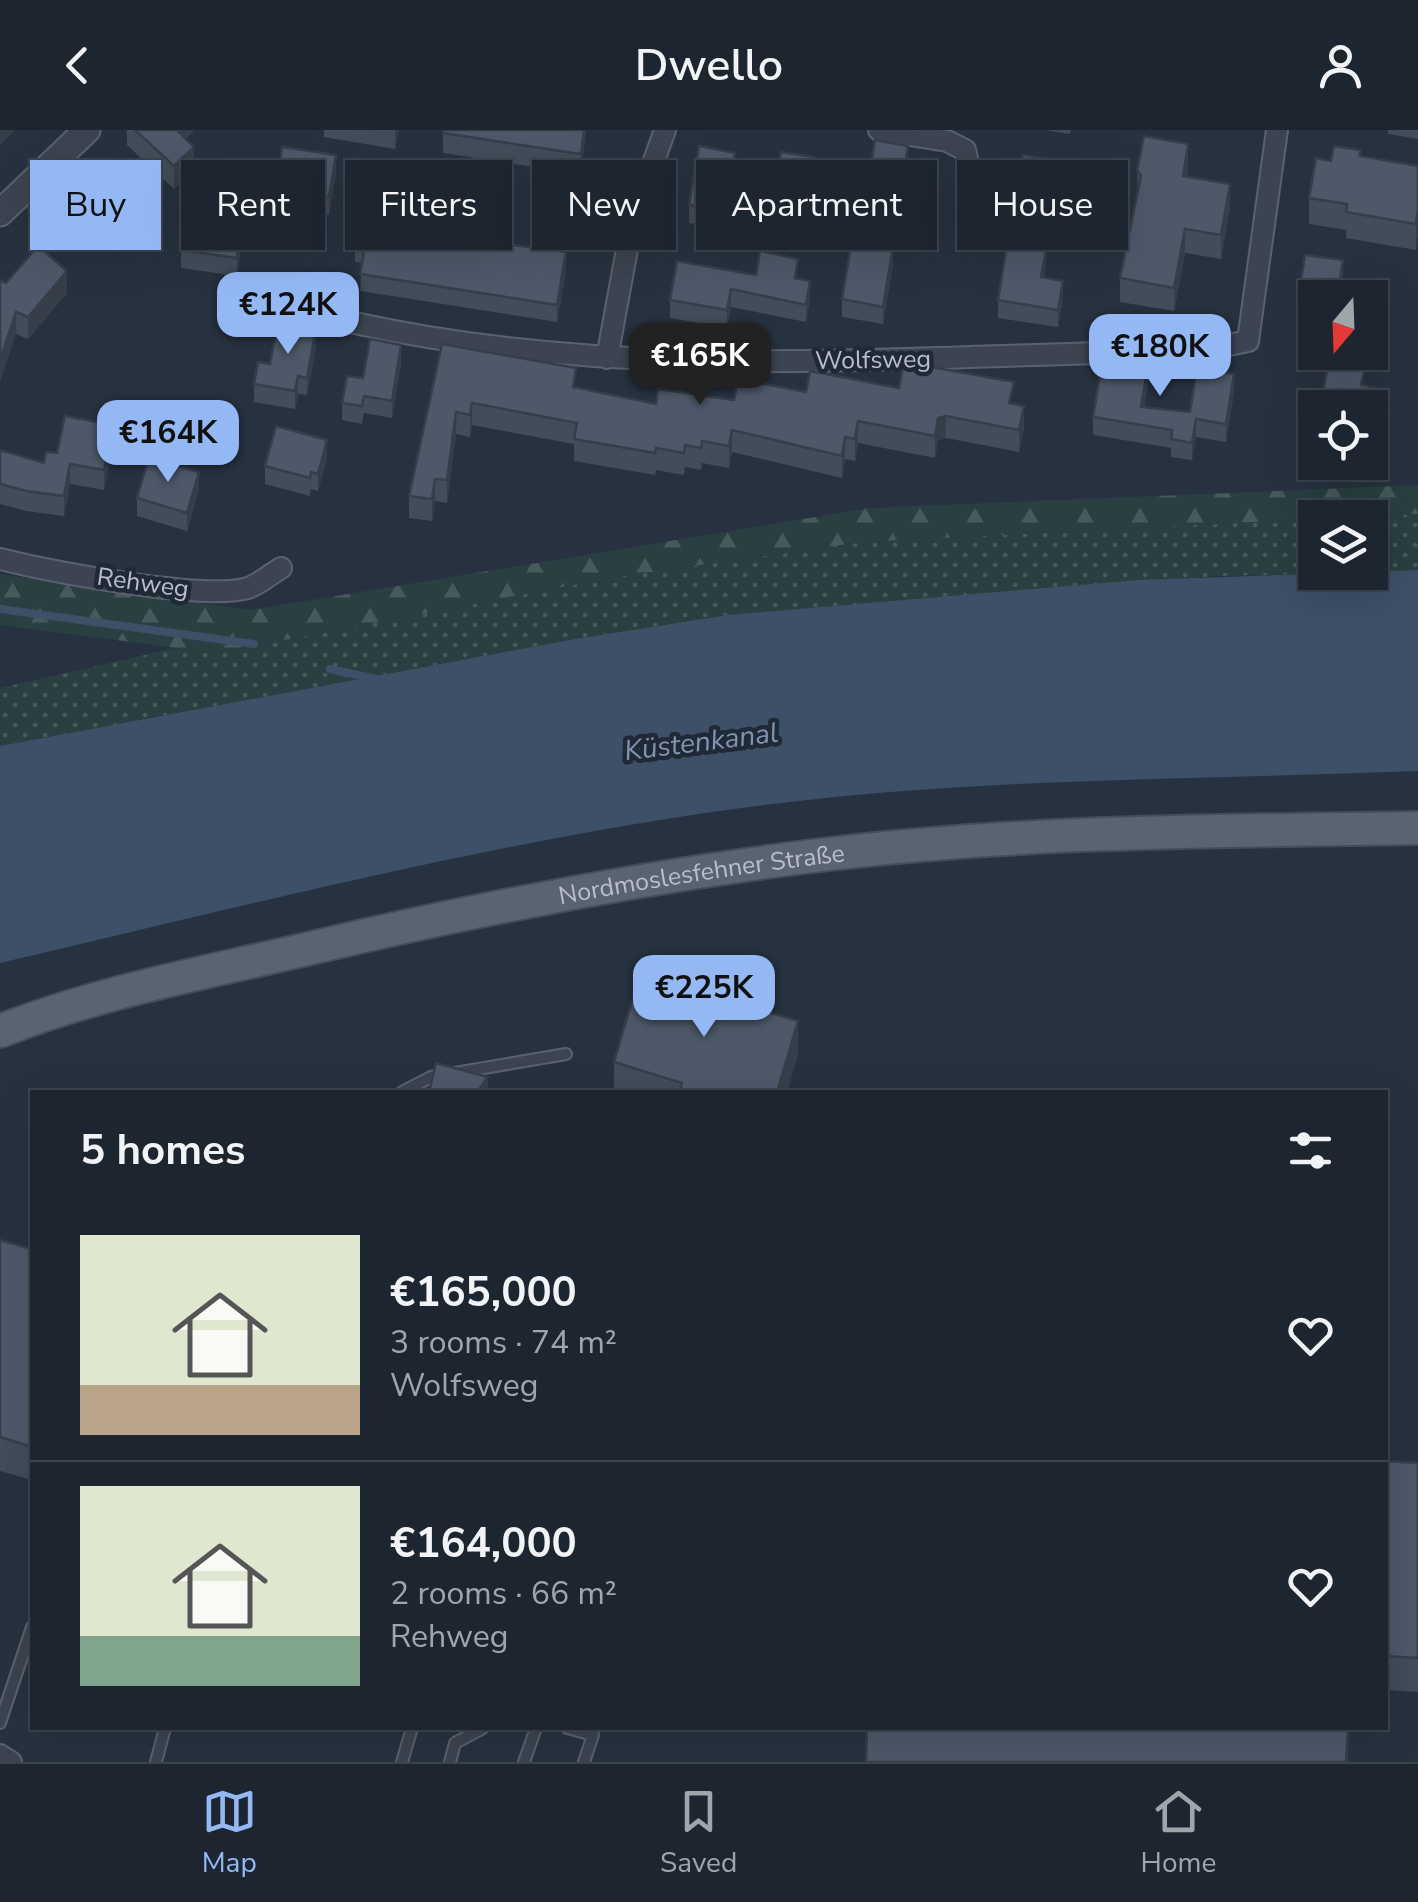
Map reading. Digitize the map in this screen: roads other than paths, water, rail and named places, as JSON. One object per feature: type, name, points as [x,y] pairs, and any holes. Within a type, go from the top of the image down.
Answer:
[{"type":"main road","name":"Nordmoslesfehner Straße","points":[[0,1031],[98,998],[332,943],[669,875],[824,854],[994,839],[1418,828]]},
{"type":"street","points":[[0,213],[87,130]]},
{"type":"street","points":[[607,358],[632,222],[664,130]]},
{"type":"street","points":[[879,130],[947,141],[965,150],[967,160]]},
{"type":"street","name":"Wolfsweg","points":[[299,290],[317,313],[350,322],[569,358],[822,361],[1200,352],[1248,341],[1277,130]]},
{"type":"street","name":"Rehweg","points":[[0,559],[36,568],[218,592],[250,587],[281,568]]},
{"type":"street","points":[[0,1755],[11,1762]]},
{"type":"lane","points":[[406,1090],[431,1077],[566,1054]]},
{"type":"lane","points":[[0,1724],[30,1633]]},
{"type":"lane","points":[[156,1762],[164,1730]]},
{"type":"lane","points":[[402,1762],[411,1730]]},
{"type":"lane","points":[[450,1762],[455,1743],[479,1730]]},
{"type":"lane","points":[[524,1762],[535,1730]]},
{"type":"lane","points":[[574,1730],[593,1735],[584,1762]]},
{"type":"water","name":"Küstenkanal","points":[[1418,570],[1418,771],[1022,784],[777,803],[665,819],[442,861],[0,963],[0,746],[575,639],[728,615],[1139,580],[1298,574],[1298,590],[1388,590],[1388,571]]},
{"type":"waterway","points":[[0,609],[254,644]]},
{"type":"waterway","points":[[330,669],[381,680]]}]
